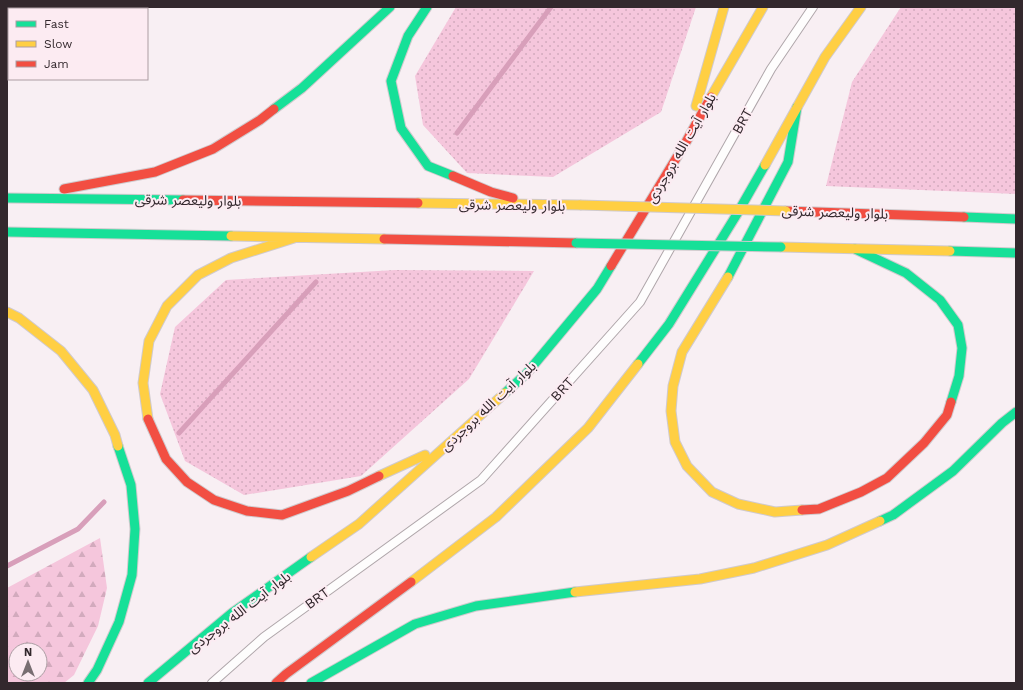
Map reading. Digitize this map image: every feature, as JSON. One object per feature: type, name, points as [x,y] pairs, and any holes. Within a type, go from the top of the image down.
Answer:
[{"type":"main road","points":[[17,198],[155,172],[213,149],[260,120],[302,88],[390,7]]},
{"type":"main road","points":[[427,7],[408,36],[391,81],[401,128],[428,166],[491,192],[544,205]]},
{"type":"main road","points":[[686,142],[724,7]]},
{"type":"main road","name":"بلوار آیت الله بروجردی","points":[[148,683],[232,613],[359,524],[527,373],[597,289],[686,142],[763,7]]},
{"type":"main road","points":[[276,683],[496,516],[588,428],[669,324],[737,214],[825,57],[861,7]]},
{"type":"main road","points":[[797,107],[788,162],[728,277],[682,352],[673,386],[671,411],[675,442],[687,466],[712,492],[738,504],[775,512],[819,509],[861,492],[887,478],[924,443],[947,415],[960,376],[962,348],[958,325],[940,300],[906,273],[855,249]]},
{"type":"main road","name":"بلوار ولیعصر شرقی","points":[[7,198],[580,205],[1016,219]]},
{"type":"main road","points":[[7,232],[1016,252]]},
{"type":"main road","points":[[294,238],[231,258],[198,275],[167,306],[149,341],[143,384],[148,419],[166,458],[187,482],[214,500],[247,512],[282,515],[348,491],[448,444]]},
{"type":"main road","points":[[7,312],[19,318],[61,351],[93,390],[115,435],[131,485],[135,528],[132,575],[119,622],[97,670],[88,683]]},
{"type":"main road","points":[[311,683],[416,624],[476,606],[554,594],[700,579],[754,568],[828,544],[892,515],[953,471],[1002,423],[1016,412]]},
{"type":"lane","name":"BRT","points":[[212,683],[264,637],[481,480],[634,308],[644,295],[771,69],[813,7]]},
{"type":"green space","points":[[456,7],[696,7],[661,112],[553,177],[467,173],[423,125],[415,76]]},
{"type":"green space","points":[[901,7],[1016,7],[1016,194],[826,186],[852,82]]},
{"type":"green space","points":[[395,270],[534,271],[469,379],[361,476],[244,495],[185,461],[160,394],[175,327],[226,280]]},
{"type":"green space","points":[[100,538],[107,588],[98,626],[74,675],[64,683],[7,683],[7,588]]},
{"type":"waterway","points":[[457,133],[551,7]]},
{"type":"waterway","points":[[179,433],[316,282]]},
{"type":"waterway","points":[[7,566],[78,529],[104,502]]},
{"type":"traffic: fast","points":[[274,109],[302,88],[390,7]]},
{"type":"traffic: fast","points":[[427,7],[408,36],[391,81],[401,128],[428,166],[453,176]]},
{"type":"traffic: fast","points":[[728,277],[788,162],[797,107]]},
{"type":"traffic: fast","points":[[638,364],[669,324],[737,214],[765,165]]},
{"type":"traffic: fast","points":[[7,198],[183,200]]},
{"type":"traffic: fast","points":[[964,217],[1016,219]]},
{"type":"traffic: fast","points":[[7,232],[231,236]]},
{"type":"traffic: fast","points":[[576,243],[781,247]]},
{"type":"traffic: fast","points":[[855,249],[906,273],[940,300],[958,325],[962,348],[959,376],[951,402]]},
{"type":"traffic: fast","points":[[950,251],[1016,253]]},
{"type":"traffic: fast","points":[[505,393],[527,373],[597,289],[611,266]]},
{"type":"traffic: fast","points":[[880,521],[893,515],[953,471],[1002,423],[1016,412]]},
{"type":"traffic: fast","points":[[88,683],[97,670],[119,622],[132,575],[135,529],[131,485],[118,446]]},
{"type":"traffic: fast","points":[[148,683],[232,613],[311,557]]},
{"type":"traffic: fast","points":[[311,683],[415,624],[476,606],[575,592]]},
{"type":"traffic: slow","points":[[696,106],[724,7]]},
{"type":"traffic: slow","points":[[711,97],[763,7]]},
{"type":"traffic: slow","points":[[765,165],[825,57],[861,7]]},
{"type":"traffic: slow","points":[[418,203],[580,205]]},
{"type":"traffic: slow","points":[[580,205],[786,211]]},
{"type":"traffic: slow","points":[[231,236],[384,239]]},
{"type":"traffic: slow","points":[[148,419],[143,383],[149,341],[167,306],[198,275],[231,258],[294,238]]},
{"type":"traffic: slow","points":[[781,247],[950,251]]},
{"type":"traffic: slow","points":[[728,277],[682,352],[673,386],[671,411],[675,442],[687,466],[712,492],[738,504],[775,512],[802,510]]},
{"type":"traffic: slow","points":[[7,312],[19,318],[61,351],[93,390],[115,435],[118,446]]},
{"type":"traffic: slow","points":[[411,582],[496,517],[588,428],[638,364]]},
{"type":"traffic: slow","points":[[311,557],[359,524],[505,393]]},
{"type":"traffic: slow","points":[[379,476],[425,455]]},
{"type":"traffic: slow","points":[[575,592],[700,579],[754,568],[827,545],[880,521]]},
{"type":"traffic: jam","points":[[611,266],[686,142],[711,97]]},
{"type":"traffic: jam","points":[[64,189],[155,172],[213,149],[260,120],[274,109]]},
{"type":"traffic: jam","points":[[453,176],[491,192],[513,198]]},
{"type":"traffic: jam","points":[[183,200],[418,203]]},
{"type":"traffic: jam","points":[[786,211],[964,217]]},
{"type":"traffic: jam","points":[[384,239],[576,243]]},
{"type":"traffic: jam","points":[[802,510],[819,509],[861,492],[887,478],[924,443],[947,415],[951,402]]},
{"type":"traffic: jam","points":[[148,419],[166,459],[187,482],[214,500],[247,511],[282,515],[348,491],[379,476]]},
{"type":"traffic: jam","points":[[276,683],[286,674],[411,582]]}]
